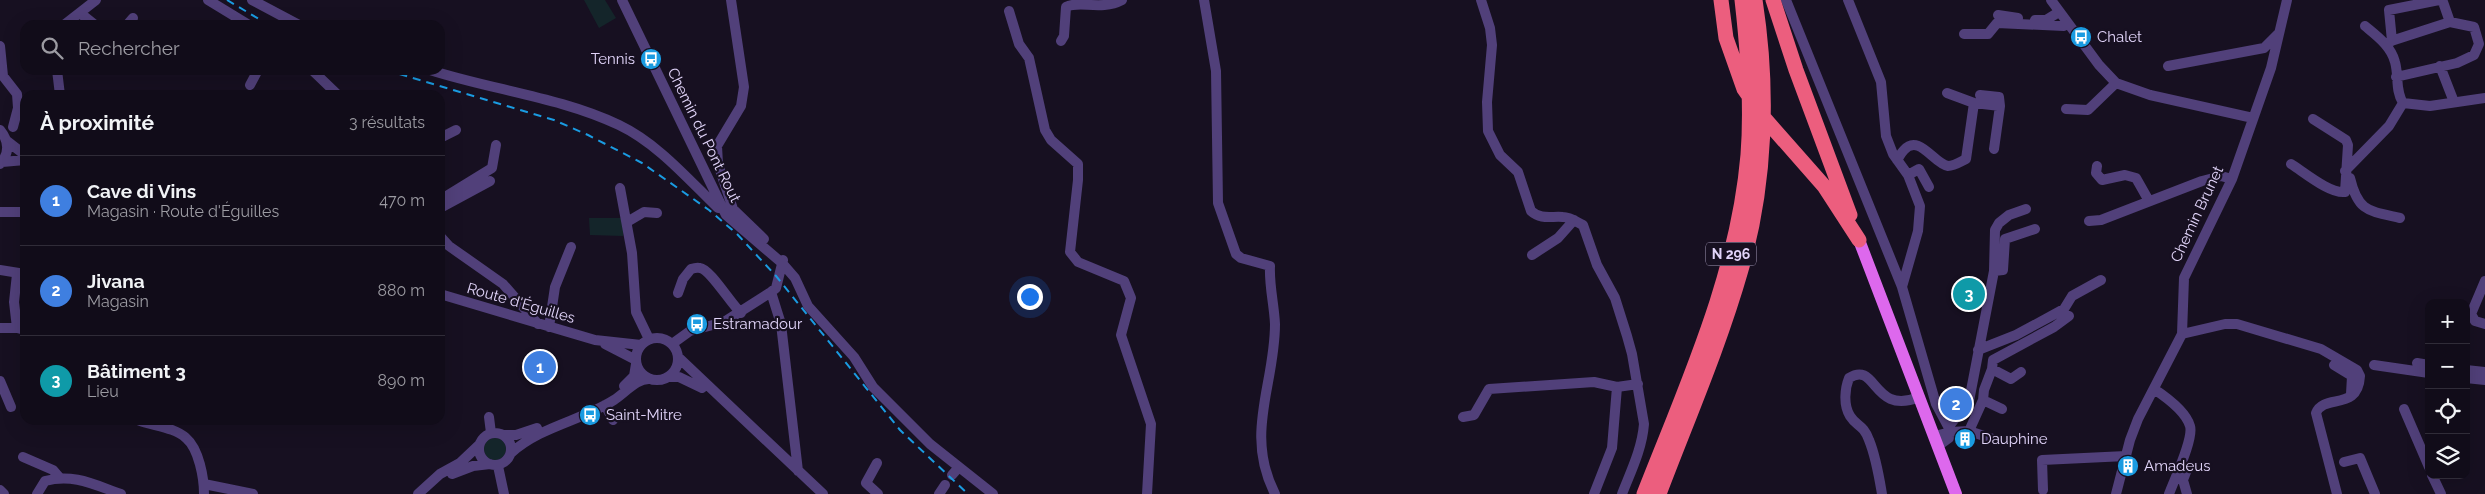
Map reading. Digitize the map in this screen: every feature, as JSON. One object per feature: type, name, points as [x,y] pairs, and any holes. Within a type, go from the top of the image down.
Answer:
[{"type":"highway","points":[[1722,0],[1726,38],[1739,80],[1760,112],[1789,148],[1824,186],[1859,240]]},
{"type":"highway","name":"N 296","points":[[1644,494],[1711,319],[1723,283],[1736,231],[1748,156],[1750,115],[1750,76],[1742,0]]},
{"type":"highway","name":"N 296","points":[[1659,494],[1729,309],[1751,227],[1758,185],[1763,104],[1762,59],[1755,0]]},
{"type":"highway","points":[[1773,0],[1796,70],[1859,240]]},
{"type":"main road","points":[[1859,240],[1956,494]]},
{"type":"street","points":[[71,20],[96,0]]},
{"type":"street","points":[[208,0],[241,20]]},
{"type":"street","points":[[252,0],[290,20]]},
{"type":"street","name":"Chemin du Pont Rout","points":[[622,0],[726,215],[782,263]]},
{"type":"street","points":[[672,344],[690,331],[724,322],[741,313],[771,292],[776,288],[784,256],[732,209],[718,164],[717,146],[741,106],[744,87],[731,0]]},
{"type":"street","points":[[1061,41],[1064,36],[1066,7],[1070,4],[1081,2],[1112,5],[1122,0]]},
{"type":"street","points":[[1204,0],[1216,71],[1218,203],[1236,254],[1241,258],[1270,266],[1274,324],[1271,372],[1262,408],[1260,438],[1268,481],[1275,494]]},
{"type":"street","points":[[1481,0],[1490,28],[1492,46],[1487,102],[1488,131],[1500,155],[1518,172],[1531,211],[1536,215],[1548,218],[1564,217],[1583,225],[1597,265],[1615,298],[1632,354],[1638,384],[1643,433],[1637,457],[1622,494]]},
{"type":"street","points":[[1786,0],[1902,287],[1910,320],[1936,404],[1944,421],[1950,428],[1993,438]]},
{"type":"street","points":[[1848,0],[1881,82],[1886,136],[1897,160],[1908,175],[1920,206],[1918,231],[1902,287]]},
{"type":"street","points":[[2051,0],[2099,65],[2116,83],[2150,95],[2254,118]]},
{"type":"street","name":"Chemin Brunet","points":[[2116,494],[2135,426],[2182,334],[2184,278],[2232,179],[2271,68],[2287,0]]},
{"type":"street","points":[[2403,103],[2397,90],[2395,61],[2389,42],[2388,10],[2439,0],[2442,2],[2450,22]]},
{"type":"street","points":[[1009,11],[1020,44],[1029,58],[1045,130],[1051,140],[1078,164],[1070,252],[1078,262],[1124,281],[1131,298],[1121,335],[1151,424],[1147,494]]},
{"type":"street","points":[[1998,15],[2046,20],[2059,12]]},
{"type":"street","points":[[80,13],[89,20]]},
{"type":"street","points":[[2389,42],[2450,22],[2474,27],[2479,44],[2474,55],[2457,63],[2396,77]]},
{"type":"street","points":[[1964,34],[1988,34],[1997,24],[2064,26],[2068,23]]},
{"type":"street","points":[[2366,26],[2389,42]]},
{"type":"street","points":[[2168,66],[2264,48],[2279,33]]},
{"type":"street","points":[[0,46],[2,77],[17,94],[18,108],[13,128]]},
{"type":"street","points":[[2440,66],[2454,102]]},
{"type":"street","points":[[58,75],[59,90]]},
{"type":"street","points":[[250,85],[255,75]]},
{"type":"street","points":[[317,75],[333,90]]},
{"type":"street","points":[[445,75],[466,82],[559,104],[620,125],[671,163],[726,215]]},
{"type":"street","points":[[2066,109],[2088,110],[2116,83]]},
{"type":"street","points":[[1947,93],[1977,99],[1999,97],[2000,106],[1994,149]]},
{"type":"street","points":[[2403,103],[2430,106],[2485,98]]},
{"type":"street","points":[[1897,160],[1904,148],[1913,145],[1924,148],[1941,164],[1948,166],[1966,159],[1977,99]]},
{"type":"street","points":[[2345,171],[2389,126],[2403,103]]},
{"type":"street","points":[[2291,164],[2339,193],[2345,192],[2348,145],[2346,140],[2312,119]]},
{"type":"street","points":[[0,130],[7,141],[20,151]]},
{"type":"street","points":[[445,136],[456,130]]},
{"type":"street","points":[[1,163],[7,152],[7,141]]},
{"type":"street","points":[[445,197],[492,168],[496,145]]},
{"type":"street","points":[[1,163],[20,161]]},
{"type":"street","points":[[2097,166],[2096,173],[2102,180],[2125,175],[2136,178],[2148,201]]},
{"type":"street","points":[[1908,175],[1919,169],[1929,187]]},
{"type":"street","points":[[2345,171],[2357,201],[2371,212],[2400,218]]},
{"type":"street","points":[[2090,221],[2101,220],[2148,201],[2221,176],[2232,179]]},
{"type":"street","points":[[445,205],[490,181]]},
{"type":"street","points":[[418,494],[440,474],[460,463],[479,445],[484,436],[491,433],[516,435],[534,429],[609,396],[631,380],[636,372],[636,362],[645,342],[636,312],[632,253],[620,188]]},
{"type":"street","points":[[1936,441],[1948,438],[1950,428],[1969,401],[1994,271],[1996,230],[1999,223],[2009,215],[2026,209]]},
{"type":"street","points":[[0,212],[20,212]]},
{"type":"street","points":[[627,222],[644,212],[657,213]]},
{"type":"street","points":[[1532,255],[1558,238],[1574,220]]},
{"type":"street","points":[[1994,271],[2004,270],[2005,239],[2036,229]]},
{"type":"street","points":[[445,242],[503,284],[538,324]]},
{"type":"street","points":[[549,327],[555,288],[570,247]]},
{"type":"street","points":[[782,263],[794,278],[808,306],[854,357],[873,387],[956,471],[993,494]]},
{"type":"street","points":[[678,293],[683,279],[692,269],[700,268],[707,271],[732,305],[741,313]]},
{"type":"street","points":[[0,270],[20,274]]},
{"type":"street","points":[[20,278],[14,302],[20,325]]},
{"type":"street","points":[[1978,350],[2016,335],[2064,309],[2072,296],[2101,280]]},
{"type":"street","points":[[2485,281],[2471,314],[2475,321],[2485,324]]},
{"type":"street","points":[[771,292],[781,324],[798,471]]},
{"type":"street","name":"Route d'Éguilles","points":[[445,296],[595,340],[636,362]]},
{"type":"street","points":[[1969,431],[1983,400],[1993,360],[2054,327],[2069,316]]},
{"type":"street","points":[[2182,334],[2224,324],[2236,324],[2321,349],[2357,370],[2360,382],[2356,394],[2351,398],[2320,407],[2316,413],[2337,494]]},
{"type":"street","points":[[0,328],[20,329]]},
{"type":"street","points":[[645,342],[661,338],[672,344],[678,358],[822,494]]},
{"type":"street","name":"Route d'Éguilles","points":[[595,340],[645,342]]},
{"type":"street","points":[[668,377],[676,368],[678,358]]},
{"type":"street","points":[[636,362],[641,373],[650,379]]},
{"type":"street","points":[[2417,363],[2425,364]]},
{"type":"street","points":[[2334,365],[2352,376],[2351,398]]},
{"type":"street","points":[[2374,365],[2425,372]]},
{"type":"street","points":[[1992,369],[2011,379],[2021,372]]},
{"type":"street","points":[[2470,370],[2485,372]]},
{"type":"street","points":[[1882,494],[1873,452],[1864,427],[1850,416],[1846,405],[1846,386],[1849,378],[1859,373],[1865,375],[1887,399],[1897,402],[1919,397]]},
{"type":"street","points":[[425,494],[457,471],[473,466],[494,465],[509,458],[511,453],[535,434],[605,405],[640,381],[668,377],[692,382],[718,397]]},
{"type":"street","points":[[2470,378],[2485,380]]},
{"type":"street","points":[[0,381],[11,407]]},
{"type":"street","points":[[1463,417],[1474,415],[1489,389],[1594,382],[1617,387],[1638,384]]},
{"type":"street","points":[[1594,494],[1612,448],[1617,387]]},
{"type":"street","points":[[2154,389],[2164,396],[2186,418],[2190,427],[2189,439],[2169,494]]},
{"type":"street","points":[[1983,400],[2002,409]]},
{"type":"street","points":[[605,405],[613,420]]},
{"type":"street","points":[[2404,409],[2425,458]]},
{"type":"street","points":[[489,417],[491,433]]},
{"type":"street","points":[[155,425],[172,430],[186,438],[196,454],[204,489],[253,494]]},
{"type":"street","points":[[503,435],[508,440],[511,453]]},
{"type":"street","points":[[479,445],[479,453],[483,460],[494,465],[504,494]]},
{"type":"street","points":[[2043,490],[2042,460],[2126,456]]},
{"type":"street","points":[[22,457],[53,470],[59,477]]},
{"type":"street","points":[[2344,462],[2360,458],[2375,494]]},
{"type":"street","points":[[877,463],[866,483],[878,494]]},
{"type":"street","points":[[2187,494],[2183,480],[2188,467]]},
{"type":"street","points":[[37,494],[45,481],[59,477],[76,478],[121,494]]},
{"type":"street","points":[[2434,479],[2441,494]]},
{"type":"street","points":[[0,490],[4,494]]},
{"type":"shaded area","points":[[584,0],[605,0],[616,18],[599,28]]},
{"type":"shaded area","points":[[589,218],[623,218],[623,236],[590,235]]},
{"type":"shaded area","points":[[495,438],[503,441],[506,449],[503,457],[495,460],[487,457],[484,449],[487,441]]},
{"type":"railway","points":[[227,0],[261,20]]},
{"type":"railway","points":[[403,75],[554,120],[642,163],[709,210],[737,234],[776,276],[900,430],[968,494]]},
{"type":"place","name":"Chalet","points":[[2081,37]]},
{"type":"place","name":"Tennis","points":[[651,59]]},
{"type":"place","name":"Bâtiment 3","points":[[1969,294]]},
{"type":"place","name":"Estramadour","points":[[697,324]]},
{"type":"place","name":"Cave di Vins","points":[[540,367]]},
{"type":"place","name":"Jivana","points":[[1956,404]]},
{"type":"place","name":"Saint-Mitre","points":[[590,415]]},
{"type":"place","name":"Dauphine","points":[[1965,439]]},
{"type":"place","name":"Amadeus","points":[[2128,466]]}]
